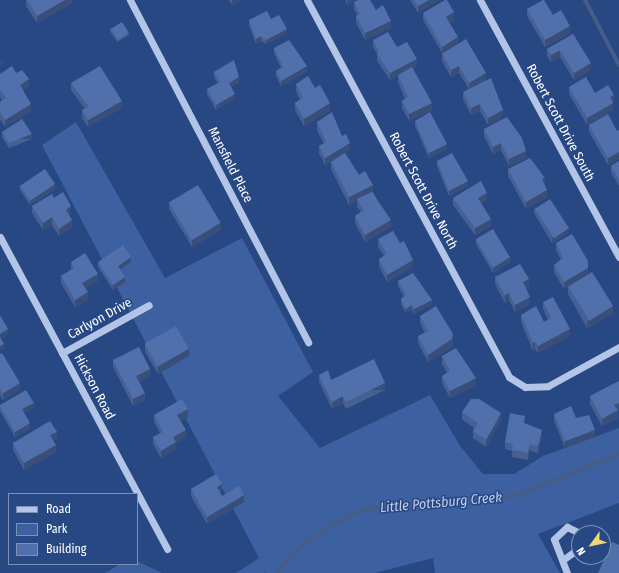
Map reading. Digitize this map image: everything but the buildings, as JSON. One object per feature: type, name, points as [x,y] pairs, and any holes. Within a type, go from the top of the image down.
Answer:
[{"type":"street","name":"Mansfield Place","points":[[130,0],[308,342]]},
{"type":"street","name":"Robert Scott Drive North","points":[[308,0],[509,377],[525,387],[548,386],[619,347]]},
{"type":"street","name":"Robert Scott Drive South","points":[[480,0],[619,258]]},
{"type":"street","name":"Hickson Road","points":[[0,236],[137,493]]},
{"type":"street","name":"Carlyon Drive","points":[[62,353],[149,305]]},
{"type":"street","name":"Hickson Road","points":[[138,495],[167,549]]},
{"type":"street","points":[[567,573],[564,559],[555,546],[557,534],[567,527],[571,529]]},
{"type":"street","points":[[564,559],[571,554]]},
{"type":"green space","points":[[76,122],[165,278],[242,238],[313,372],[278,396],[320,448],[430,395],[460,446],[483,474],[514,474],[543,456],[619,428],[619,503],[538,534],[560,573],[435,573],[433,558],[375,573],[266,573],[264,568],[265,573],[236,573],[259,558],[42,145]]},
{"type":"green space","points":[[138,561],[162,573],[105,573],[118,565],[138,565]]},
{"type":"waterway","points":[[585,0],[619,65]]},
{"type":"waterway","name":"Little Pottsburg Creek","points":[[277,573],[293,553],[326,528],[360,511],[411,503],[515,496],[619,454]]}]
